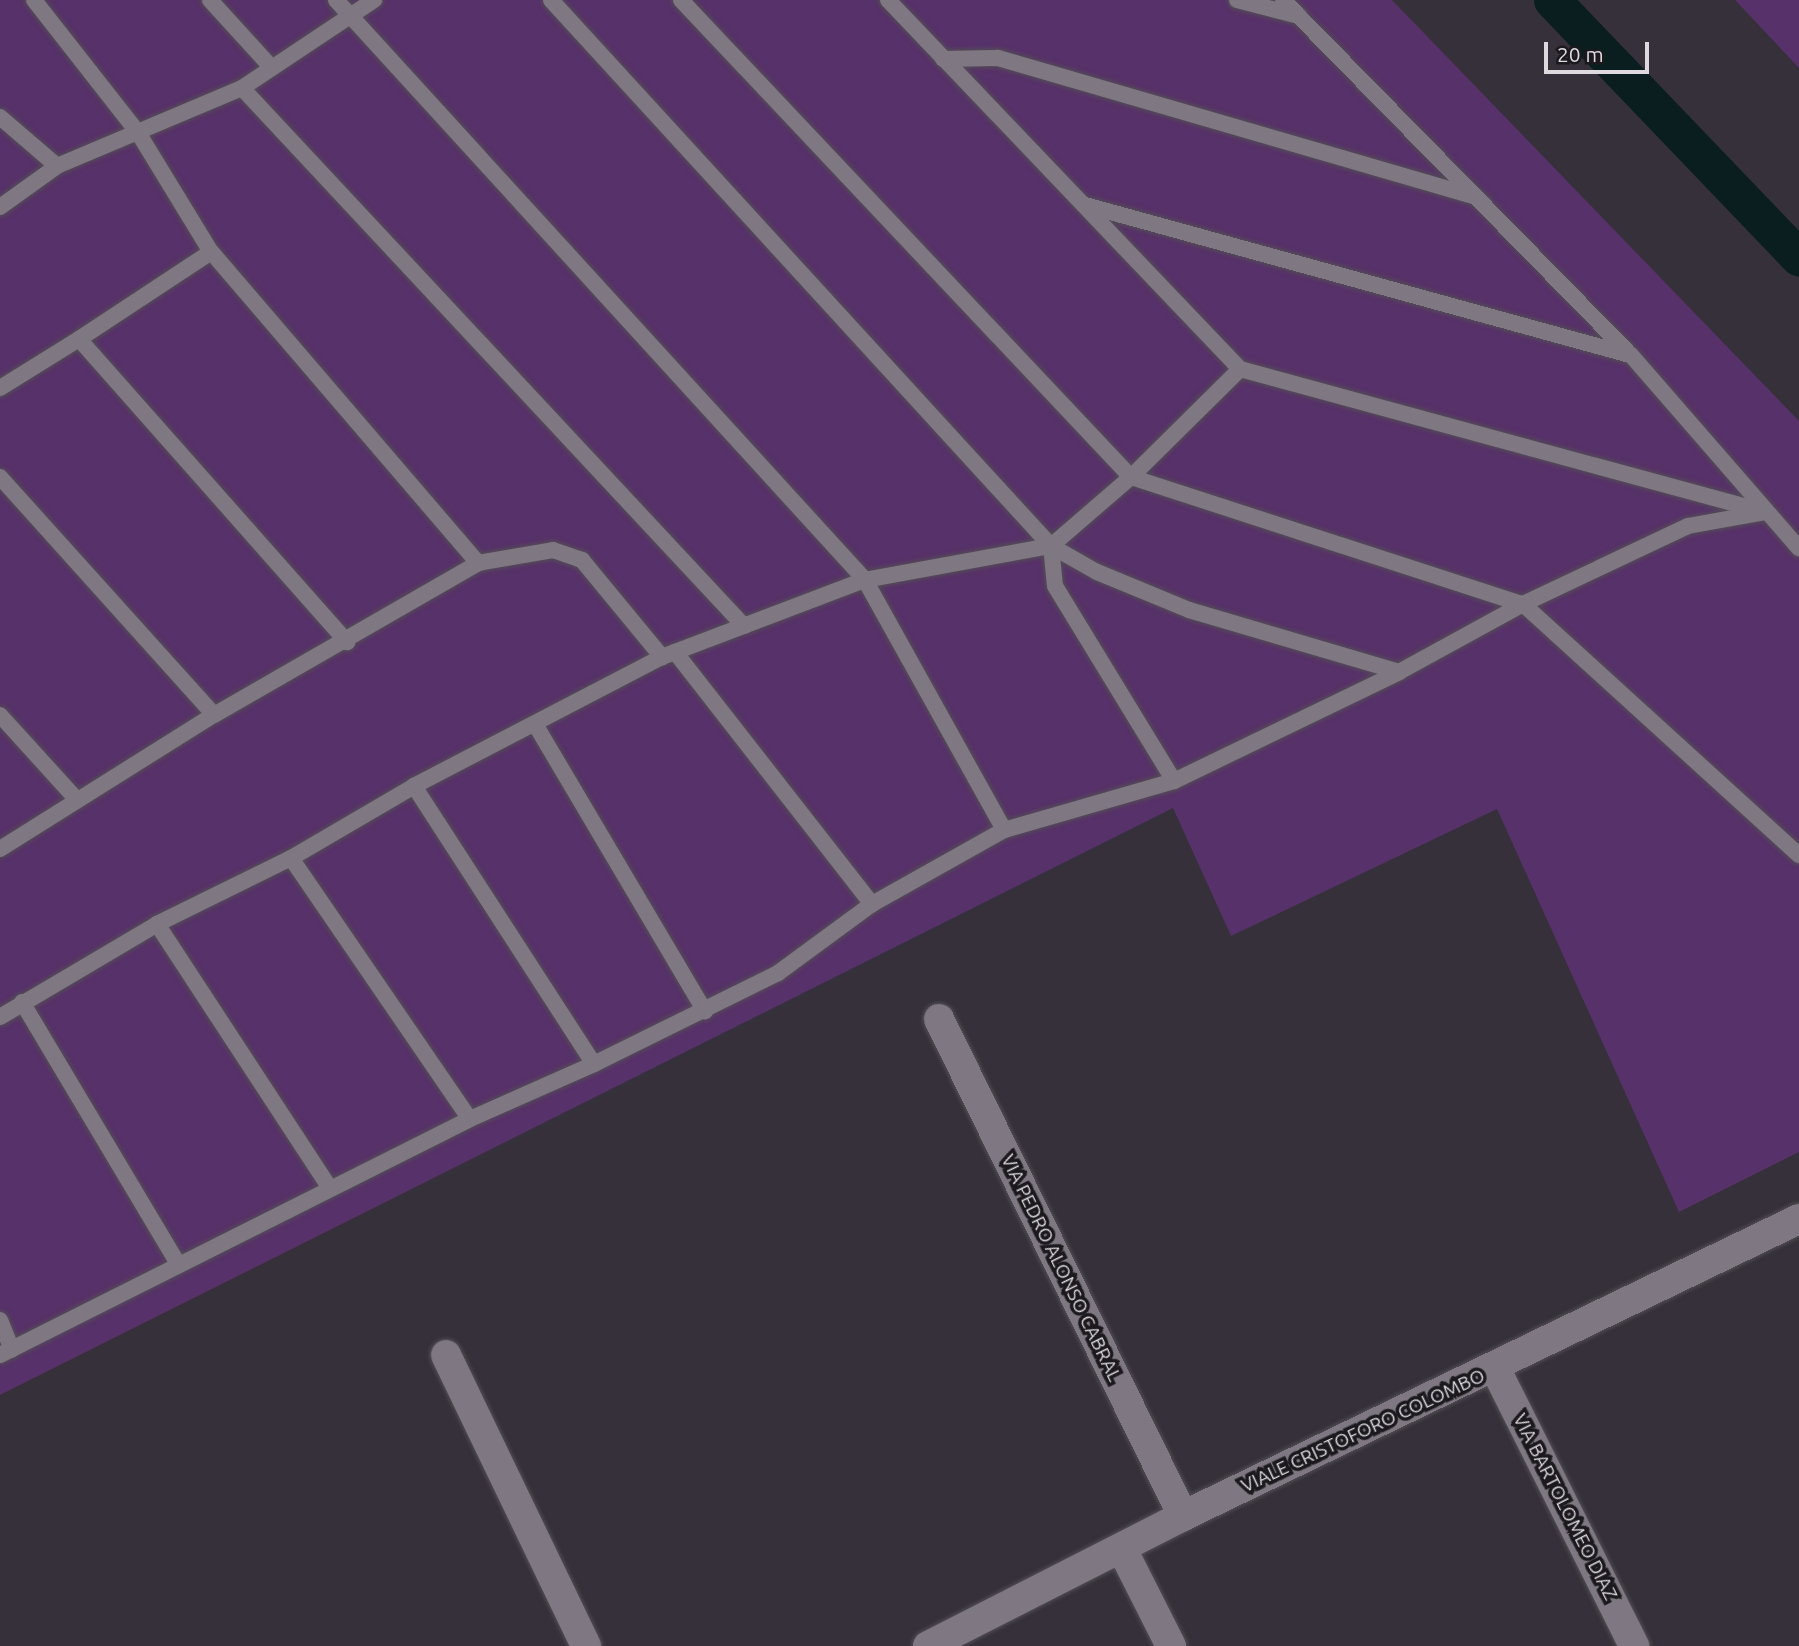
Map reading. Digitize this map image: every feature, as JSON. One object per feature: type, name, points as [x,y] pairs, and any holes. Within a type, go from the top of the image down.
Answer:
[{"type":"street","name":"VIA PEDRO ALONSO CABRAL","points":[[939,1019],[1183,1516]]},
{"type":"street","name":"VIALE CRISTOFORO COLOMBO","points":[[928,1646],[1183,1516],[1495,1368],[1799,1219]]},
{"type":"street","points":[[446,1355],[586,1646]]},
{"type":"street","name":"VIA BARTOLOMEO DIAZ","points":[[1495,1368],[1634,1646]]},
{"type":"street","points":[[1122,1549],[1171,1646]]},
{"type":"lane","points":[[34,0],[139,134],[211,252],[478,563]]},
{"type":"lane","points":[[210,0],[271,67]]},
{"type":"lane","points":[[335,0],[865,580],[1004,830]]},
{"type":"lane","points":[[0,207],[57,166],[242,89],[374,0]]},
{"type":"lane","points":[[551,0],[1051,546],[1097,572],[1189,610],[1399,672]]},
{"type":"lane","points":[[681,0],[1131,477],[1523,604],[1799,855]]},
{"type":"lane","points":[[888,0],[1240,369],[1765,512]]},
{"type":"lane","points":[[1237,0],[1299,16]]},
{"type":"lane","points":[[1283,0],[1631,355],[1799,548]]},
{"type":"lane","points":[[943,59],[998,58],[1476,197]]},
{"type":"lane","points":[[242,89],[744,625]]},
{"type":"lane","points":[[0,117],[57,166]]},
{"type":"lane","points":[[1083,204],[1631,355]]},
{"type":"lane","points":[[0,388],[79,340],[211,252]]},
{"type":"lane","points":[[79,340],[347,642]]},
{"type":"lane","points":[[0,1017],[157,924],[291,858],[414,786],[669,655],[865,580],[1051,546],[1131,477],[1240,369]]},
{"type":"lane","points":[[0,477],[214,715]]},
{"type":"lane","points":[[0,1320],[6,1352],[470,1119],[594,1064],[778,973],[872,904],[1004,830],[1174,780],[1399,672],[1523,604],[1688,526],[1765,512]]},
{"type":"lane","points":[[1051,546],[1055,586],[1174,780]]},
{"type":"lane","points":[[0,849],[214,715],[347,642],[478,563],[552,550],[582,560],[669,655],[872,904]]},
{"type":"lane","points":[[0,715],[76,800]]},
{"type":"lane","points":[[535,723],[705,1011]]},
{"type":"lane","points":[[414,786],[594,1064]]},
{"type":"lane","points":[[291,858],[470,1119]]},
{"type":"lane","points":[[157,924],[330,1188]]},
{"type":"lane","points":[[22,1002],[179,1265]]},
{"type":"shaded area","points":[[0,0],[1392,0],[1799,421],[1799,1152],[1679,1212],[1497,809],[1231,936],[1173,808],[0,1395]]},
{"type":"shaded area","points":[[1735,0],[1799,0],[1799,68]]},
{"type":"waterway","points":[[1552,0],[1799,258]]}]
